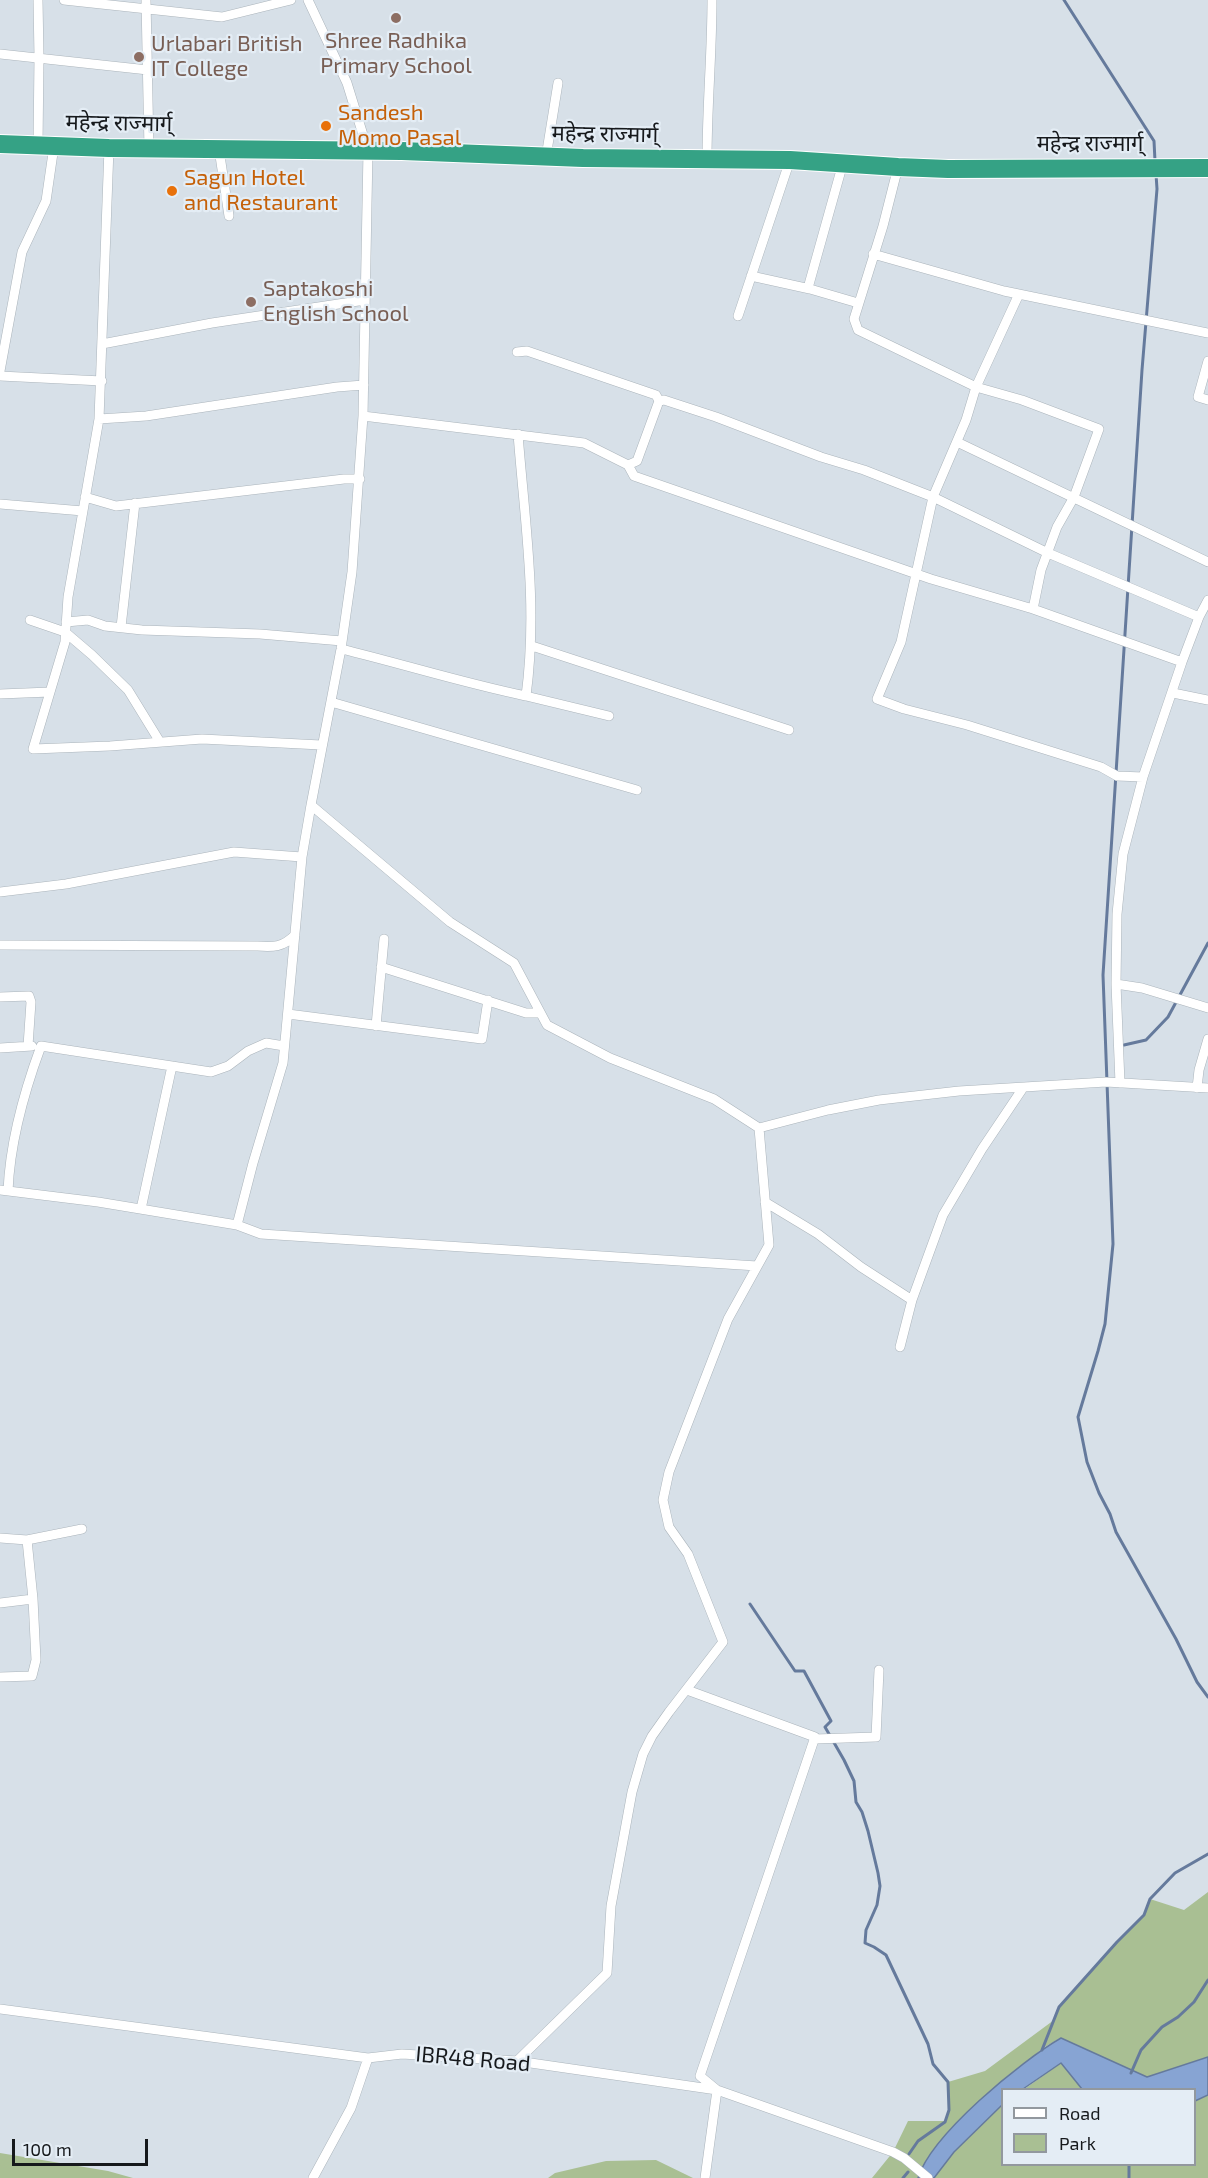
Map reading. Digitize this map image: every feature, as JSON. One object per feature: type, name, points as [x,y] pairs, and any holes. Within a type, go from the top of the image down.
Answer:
[{"type":"highway","name":"महेन्द्र राज्मार्ग्","points":[[0,144],[149,149],[790,160],[898,167],[1208,168]]},
{"type":"street","points":[[0,371],[22,252],[46,201],[46,146],[39,57],[38,0]]},
{"type":"street","points":[[64,0],[146,4],[222,17],[291,0]]},
{"type":"street","points":[[237,1225],[283,1063],[302,857],[341,645],[352,572],[360,479],[368,151],[347,83],[308,0]]},
{"type":"street","points":[[707,159],[712,0]]},
{"type":"street","points":[[146,4],[149,149]]},
{"type":"street","points":[[0,54],[148,70]]},
{"type":"street","points":[[546,157],[558,82]]},
{"type":"street","points":[[109,148],[99,418],[68,597],[65,642],[33,749],[201,739],[321,746]]},
{"type":"street","points":[[219,149],[229,216]]},
{"type":"street","points":[[738,316],[790,160]]},
{"type":"street","points":[[808,288],[843,163]]},
{"type":"street","points":[[898,167],[883,226],[854,319],[858,330],[976,387],[1022,400],[1099,429],[1074,497],[1058,527],[1041,570],[1034,609]]},
{"type":"street","points":[[873,254],[1019,294],[1208,333]]},
{"type":"street","points":[[751,276],[808,288],[858,303]]},
{"type":"street","points":[[1019,294],[976,387],[966,420],[933,497],[901,642],[878,699],[904,709],[967,725],[1090,764],[1117,776],[1143,777]]},
{"type":"street","points":[[102,344],[213,323],[365,300]]},
{"type":"street","points":[[517,352],[527,351],[656,395],[659,401],[637,461],[628,465]]},
{"type":"street","points":[[1208,361],[1198,398],[1208,400]]},
{"type":"street","points":[[0,376],[102,381]]},
{"type":"street","points":[[99,418],[146,416],[337,387],[364,385]]},
{"type":"street","points":[[659,401],[664,400],[716,417],[821,458],[864,470],[933,497],[1048,553],[1199,617]]},
{"type":"street","points":[[363,416],[585,443],[628,465],[634,476],[916,574],[1034,609],[1182,662]]},
{"type":"street","points":[[518,434],[528,527],[532,620],[532,646],[526,696]]},
{"type":"street","points":[[957,442],[1208,561]]},
{"type":"street","points":[[86,497],[116,506],[360,479]]},
{"type":"street","points":[[121,627],[135,503]]},
{"type":"street","points":[[0,504],[83,511]]},
{"type":"street","points":[[1120,1083],[1116,984],[1117,914],[1123,854],[1143,777],[1182,662],[1208,600]]},
{"type":"street","points":[[30,620],[66,627],[88,620],[105,626],[180,633],[260,634],[341,645],[445,678],[609,716]]},
{"type":"street","points":[[66,627],[128,690],[160,742]]},
{"type":"street","points":[[532,646],[789,730]]},
{"type":"street","points":[[0,694],[50,692]]},
{"type":"street","points":[[1173,693],[1208,700]]},
{"type":"street","points":[[331,702],[637,790]]},
{"type":"street","points":[[311,805],[450,922],[514,963],[547,1025],[610,1058],[714,1100],[759,1128],[828,1110],[879,1100],[959,1091],[1120,1083],[1208,1088]]},
{"type":"street","points":[[0,892],[66,884],[234,852],[302,857]]},
{"type":"street","points":[[0,945],[276,948],[286,945],[295,935]]},
{"type":"street","points":[[376,1026],[384,939]]},
{"type":"street","points":[[381,967],[526,1013],[540,1013]]},
{"type":"street","points":[[1116,984],[1142,988],[1208,1008]]},
{"type":"street","points":[[0,998],[29,996],[31,1002],[28,1046]]},
{"type":"street","points":[[288,1014],[482,1040],[488,1000]]},
{"type":"street","points":[[1197,1088],[1203,1052],[1208,1039]]},
{"type":"street","points":[[0,1048],[41,1046],[211,1072],[228,1066],[266,1043],[284,1046]]},
{"type":"street","points":[[41,1046],[15,1134],[4,1190],[141,1209],[237,1225],[261,1234],[280,1236],[757,1266]]},
{"type":"street","points":[[141,1209],[172,1066]]},
{"type":"street","points":[[900,1347],[912,1300],[943,1215],[982,1149],[1023,1089]]},
{"type":"street","points":[[517,2061],[607,1973],[611,1906],[632,1792],[642,1754],[652,1736],[723,1642],[688,1554],[669,1527],[663,1500],[669,1472],[728,1319],[769,1245],[759,1128]]},
{"type":"street","points":[[765,1202],[818,1234],[861,1267],[912,1300]]},
{"type":"street","points":[[0,1538],[27,1540],[82,1528]]},
{"type":"street","points":[[0,1677],[32,1676],[36,1660],[27,1540]]},
{"type":"street","points":[[0,1603],[33,1599]]},
{"type":"street","points":[[687,1690],[815,1737],[815,1739],[876,1737],[879,1670]]},
{"type":"street","points":[[705,2178],[717,2090],[700,2076],[815,1739]]},
{"type":"street","name":"IBR48 Road","points":[[0,2009],[368,2058],[402,2054],[517,2061],[717,2090],[893,2152],[928,2178]]},
{"type":"street","points":[[313,2178],[351,2108],[368,2058]]},
{"type":"green space","points":[[1208,1892],[1208,2057],[1147,2077],[1060,2038],[1043,2048],[962,2117],[921,2170],[918,2178],[872,2178],[893,2152],[908,2121],[945,2121],[949,2110],[948,2082],[985,2071],[1054,2020],[1059,2007],[1144,1915],[1150,1899],[1184,1910]]},
{"type":"green space","points":[[1061,2063],[1081,2088],[1026,2088]]},
{"type":"green space","points":[[1208,2095],[1208,2178],[934,2178],[954,2152],[1001,2106],[1001,2166],[1196,2166],[1196,2101]]},
{"type":"green space","points":[[0,2153],[108,2171],[133,2178],[0,2178]]},
{"type":"green space","points":[[656,2160],[693,2178],[548,2178],[555,2173],[606,2161]]},
{"type":"water","points":[[1061,2038],[1147,2077],[1208,2057],[1208,2095],[1196,2101],[1196,2088],[1081,2088],[1061,2063],[1024,2088],[1001,2088],[1001,2106],[954,2152],[934,2178],[918,2178],[926,2161],[940,2141],[958,2121],[979,2100]]},
{"type":"waterway","points":[[1064,0],[1154,141],[1155,161]]},
{"type":"waterway","points":[[1156,174],[1157,189],[1142,370],[1103,975],[1113,1244],[1105,1324],[1078,1417],[1087,1462],[1116,1532],[1176,1639],[1197,1682],[1208,1697]]},
{"type":"waterway","points":[[1124,1045],[1146,1040],[1168,1017],[1208,943]]},
{"type":"waterway","points":[[750,1604],[795,1671],[804,1671],[831,1721],[825,1727],[854,1781],[856,1802],[868,1831],[880,1886],[877,1905],[866,1930],[865,1943],[886,1955],[928,2044],[933,2064],[948,2082],[949,2110],[945,2122],[918,2141],[909,2154]]},
{"type":"waterway","points":[[1042,2050],[1059,2007],[1144,1915],[1150,1899],[1175,1873],[1208,1854]]},
{"type":"waterway","points":[[1131,2073],[1141,2050],[1162,2027],[1178,2017],[1194,2002],[1208,1980]]},
{"type":"waterway","points":[[1129,2166],[1129,2178]]},
{"type":"waterway","points":[[903,2178],[908,2172]]},
{"type":"place","name":"Shree Radhika Primary School","points":[[396,18]]},
{"type":"place","name":"Urlabari British IT College","points":[[139,57]]},
{"type":"place","name":"Sandesh Momo Pasal","points":[[326,126]]},
{"type":"place","name":"Sagun Hotel and Restaurant","points":[[172,191]]},
{"type":"place","name":"Saptakoshi English School","points":[[251,302]]}]
